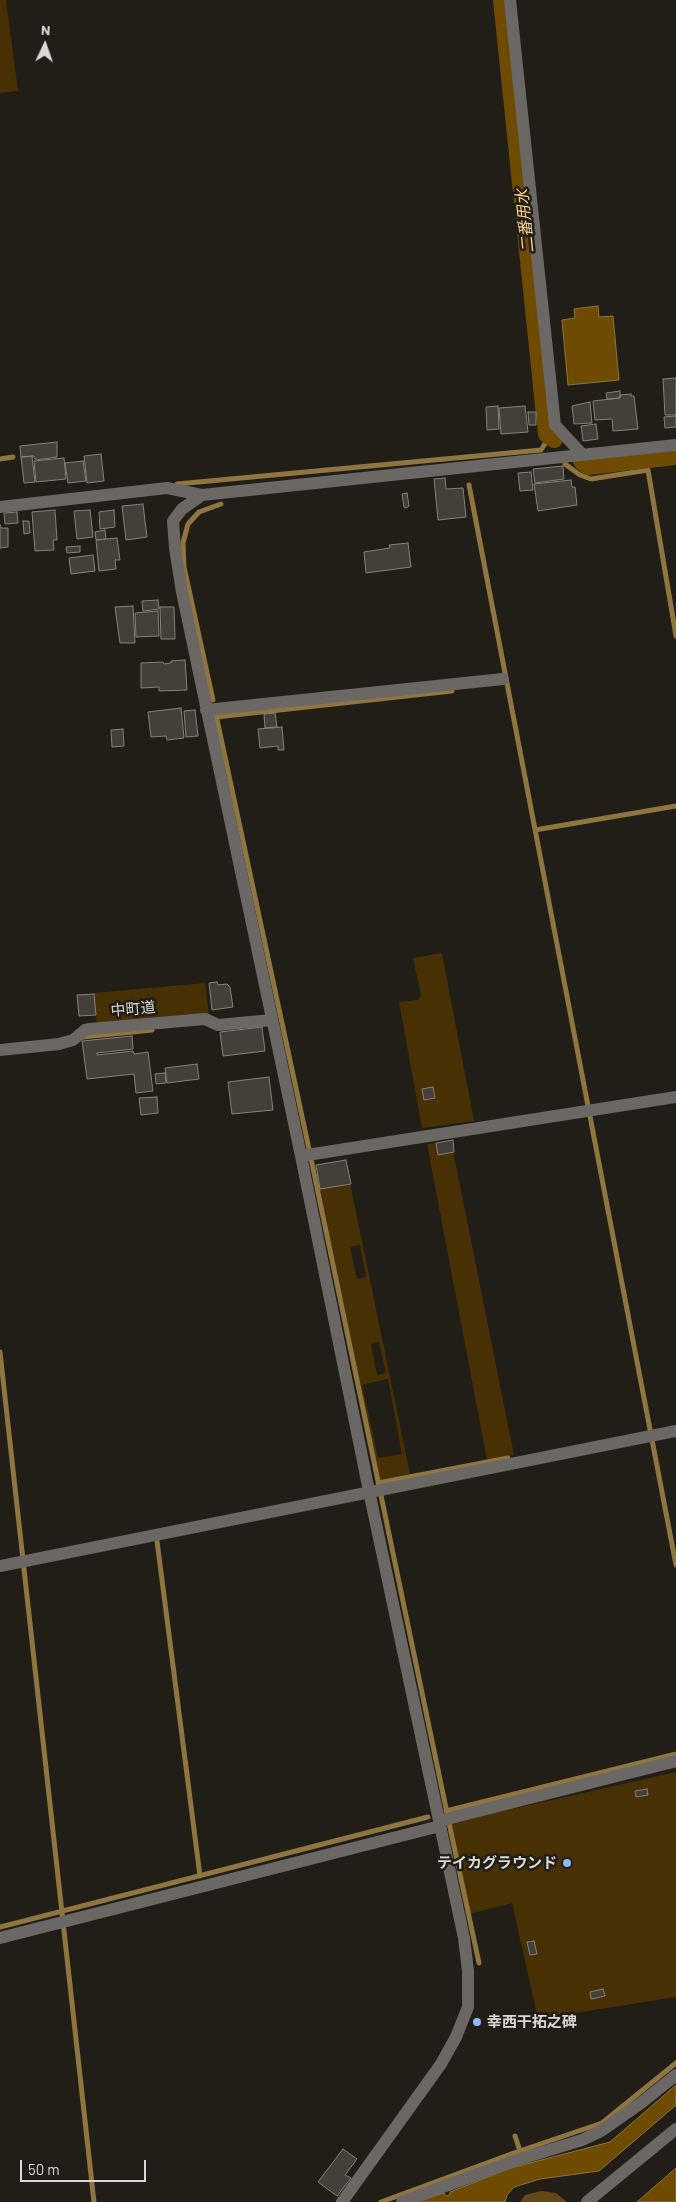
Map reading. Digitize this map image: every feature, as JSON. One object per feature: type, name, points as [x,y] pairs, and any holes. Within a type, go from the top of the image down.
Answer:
[{"type":"street","points":[[510,0],[555,424],[582,453]]},
{"type":"street","points":[[0,507],[167,488],[202,495],[676,444]]},
{"type":"street","points":[[202,495],[182,509],[173,522],[181,583],[272,1020],[307,1155],[376,1490],[439,1823],[464,1938],[469,1988],[468,2008],[456,2037],[441,2064],[342,2202]]},
{"type":"street","points":[[206,710],[503,679]]},
{"type":"street","name":"中町道","points":[[0,1050],[59,1044],[90,1029],[205,1018],[218,1025],[272,1020]]},
{"type":"street","points":[[307,1155],[676,1097]]},
{"type":"street","points":[[0,1566],[676,1431]]},
{"type":"street","points":[[0,1938],[676,1761]]},
{"type":"street","points":[[402,2202],[514,2161],[582,2140],[601,2131],[676,2075]]},
{"type":"street","points":[[587,2202],[676,2129]]},
{"type":"shaded area","points":[[0,0],[6,0],[18,91],[0,93]]},
{"type":"shaded area","points":[[598,306],[599,317],[613,316],[619,380],[568,385],[562,320],[575,318],[574,309]]},
{"type":"shaded area","points":[[442,953],[474,1121],[422,1128],[399,1002],[418,1000],[421,995],[413,958]]},
{"type":"shaded area","points":[[205,983],[209,1014],[97,1023],[94,993]]},
{"type":"shaded area","points":[[451,1141],[514,1455],[487,1460],[427,1144]]},
{"type":"shaded area","points":[[350,1183],[410,1474],[380,1480],[320,1189]],"holes":[[[360,1245],[366,1277],[357,1279],[350,1247]],[[379,1342],[386,1373],[377,1375],[371,1344]],[[388,1379],[402,1454],[378,1458],[362,1385]]]},
{"type":"shaded area","name":"テイカグラウンド","points":[[676,1772],[676,1997],[538,2019],[512,1903],[469,1914],[450,1823]]},
{"type":"shaded area","points":[[676,2085],[676,2105],[599,2171],[540,2179],[514,2187],[507,2195],[505,2202],[416,2202],[444,2193],[446,2196],[450,2195],[450,2192],[511,2168],[610,2142]]},
{"type":"shaded area","points":[[676,2168],[676,2202],[637,2202]]},
{"type":"shaded area","points":[[541,2191],[556,2193],[567,2202],[520,2202],[525,2195]]},
{"type":"building","points":[[676,378],[676,415],[665,415],[663,379]]},
{"type":"building","points":[[620,391],[620,398],[607,399],[606,393]]},
{"type":"building","points":[[631,394],[631,396],[634,396],[638,429],[613,431],[612,419],[595,420],[593,401],[620,398],[620,395]]},
{"type":"building","points":[[590,402],[592,423],[574,424],[572,406]]},
{"type":"building","points":[[498,406],[499,429],[487,430],[486,407]]},
{"type":"building","points":[[525,406],[528,432],[501,434],[499,408]]},
{"type":"building","points":[[528,412],[536,412],[536,425],[529,425]]},
{"type":"building","points":[[676,416],[676,427],[665,428],[664,417]]},
{"type":"building","points":[[596,424],[598,439],[583,441],[581,426]]},
{"type":"building","points":[[57,442],[57,457],[37,460],[34,456],[21,457],[20,446]]},
{"type":"building","points":[[101,454],[104,481],[87,483],[84,456]]},
{"type":"building","points":[[32,456],[35,482],[24,483],[21,457]]},
{"type":"building","points":[[64,458],[66,479],[36,482],[34,461]]},
{"type":"building","points":[[83,461],[86,481],[68,483],[65,463]]},
{"type":"building","points":[[563,466],[564,479],[535,483],[533,469]]},
{"type":"building","points":[[531,472],[533,490],[520,491],[518,473]]},
{"type":"building","points":[[445,478],[446,489],[463,488],[466,517],[438,520],[434,479]]},
{"type":"building","points":[[571,480],[572,487],[575,487],[577,505],[538,511],[534,484]]},
{"type":"building","points":[[407,493],[409,506],[406,508],[404,507],[402,494]]},
{"type":"building","points":[[143,504],[147,537],[126,540],[122,506]]},
{"type":"building","points":[[55,510],[57,540],[53,540],[54,550],[35,551],[32,512]]},
{"type":"building","points":[[90,510],[93,537],[77,539],[74,511]]},
{"type":"building","points":[[114,510],[115,527],[100,529],[99,512]]},
{"type":"building","points":[[17,512],[18,523],[5,524],[4,513]]},
{"type":"building","points":[[23,521],[29,521],[30,533],[24,534]]},
{"type":"building","points":[[0,525],[1,528],[8,528],[8,547],[0,548]]},
{"type":"building","points":[[105,530],[106,539],[96,540],[95,532]]},
{"type":"building","points":[[117,538],[120,560],[115,560],[116,569],[99,571],[96,540]]},
{"type":"building","points":[[408,543],[411,567],[366,573],[364,552],[390,548],[389,545]]},
{"type":"building","points":[[80,546],[80,552],[67,553],[66,547]]},
{"type":"building","points":[[93,555],[95,571],[71,574],[69,558]]},
{"type":"building","points":[[158,600],[159,609],[143,611],[142,601]]},
{"type":"building","points":[[133,606],[135,643],[120,643],[115,607]]},
{"type":"building","points":[[160,607],[174,607],[175,639],[161,639]]},
{"type":"building","points":[[158,611],[159,636],[136,637],[135,613]]},
{"type":"building","points":[[185,660],[187,690],[159,691],[159,687],[141,688],[141,663],[163,662],[164,664],[171,663],[171,661]]},
{"type":"building","points":[[181,708],[184,738],[167,740],[166,736],[151,737],[148,712]]},
{"type":"building","points":[[195,710],[198,736],[186,737],[184,711]]},
{"type":"building","points":[[275,713],[277,727],[265,728],[264,714]]},
{"type":"building","points":[[282,727],[284,750],[278,750],[278,746],[260,748],[258,729]]},
{"type":"building","points":[[123,729],[124,746],[112,747],[111,730]]},
{"type":"building","points":[[217,982],[218,985],[227,984],[230,987],[233,1007],[212,1010],[209,983]]},
{"type":"building","points":[[94,994],[96,1015],[79,1016],[77,995]]},
{"type":"building","points":[[262,1027],[265,1051],[223,1056],[220,1032]]},
{"type":"building","points":[[132,1036],[133,1049],[97,1053],[97,1055],[133,1051],[134,1054],[148,1052],[153,1091],[136,1093],[134,1074],[87,1079],[82,1041]]},
{"type":"building","points":[[197,1064],[199,1079],[167,1083],[165,1068]]},
{"type":"building","points":[[165,1073],[166,1083],[156,1084],[155,1074]]},
{"type":"building","points":[[269,1077],[273,1110],[232,1114],[228,1082]]},
{"type":"building","points":[[433,1087],[435,1098],[424,1100],[422,1089]]},
{"type":"building","points":[[157,1097],[158,1113],[141,1115],[139,1098]]},
{"type":"building","points":[[453,1140],[454,1152],[438,1155],[436,1143]]},
{"type":"building","points":[[346,1160],[351,1184],[320,1189],[316,1165]]},
{"type":"building","points":[[647,1789],[648,1795],[636,1797],[635,1791]]},
{"type":"building","points":[[534,1941],[537,1954],[530,1955],[527,1942]]},
{"type":"building","points":[[603,1989],[605,1996],[591,1999],[590,1992]]},
{"type":"building","points":[[343,2149],[357,2159],[345,2175],[351,2178],[337,2196],[318,2182]]},
{"type":"waterway","name":"二番用水","points":[[502,0],[547,434],[554,439]]},
{"type":"waterway","points":[[177,484],[541,450],[550,436]]},
{"type":"waterway","name":"二番用水","points":[[582,461],[588,466],[676,456]]},
{"type":"waterway","points":[[0,459],[13,457]]},
{"type":"waterway","points":[[565,464],[580,475],[591,479],[648,470],[676,636]]},
{"type":"waterway","points":[[469,485],[676,1565]]},
{"type":"waterway","points":[[213,700],[184,567],[183,543],[188,524],[199,512],[221,504]]},
{"type":"waterway","points":[[216,717],[452,691]]},
{"type":"waterway","points":[[216,715],[309,1149],[447,1813]]},
{"type":"waterway","points":[[535,830],[676,806]]},
{"type":"waterway","points":[[83,1037],[152,1030]]},
{"type":"waterway","points":[[0,1352],[94,2202]]},
{"type":"waterway","points":[[378,1483],[508,1458]]},
{"type":"waterway","points":[[157,1541],[200,1876]]},
{"type":"waterway","points":[[446,1811],[676,1754]]},
{"type":"waterway","points":[[0,1927],[428,1817]]},
{"type":"waterway","points":[[449,1823],[479,1963]]},
{"type":"waterway","points":[[381,2202],[602,2123],[676,2063]]},
{"type":"waterway","points":[[515,2136],[520,2151]]},
{"type":"place","name":"テイカグラウンド","points":[[567,1863]]},
{"type":"place","name":"幸西干拓之碑","points":[[477,2022]]}]
